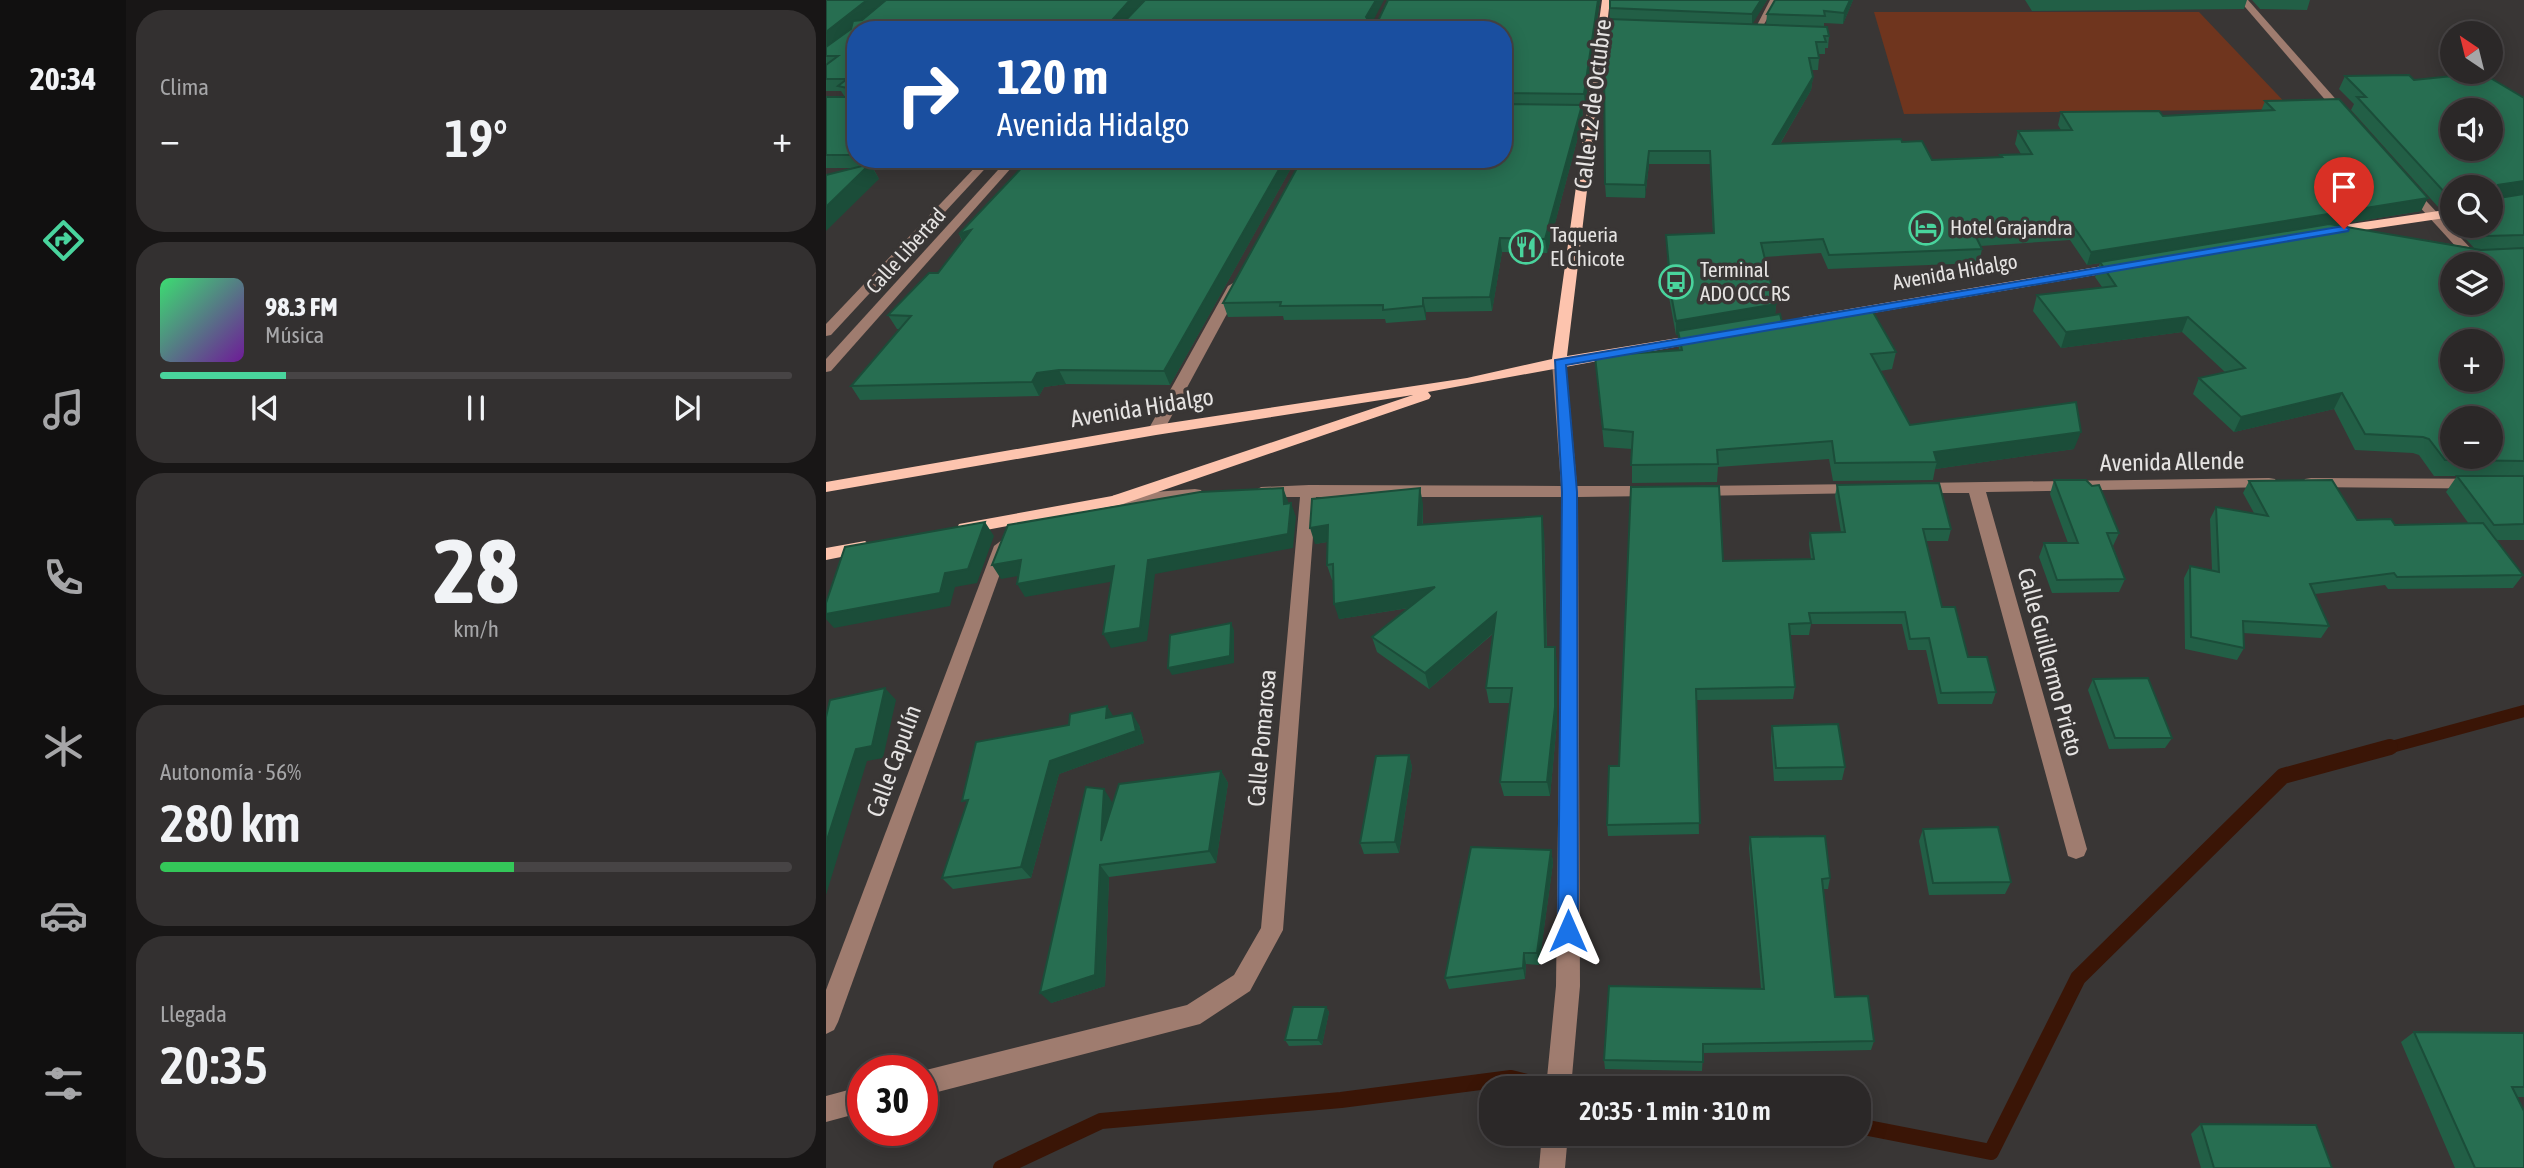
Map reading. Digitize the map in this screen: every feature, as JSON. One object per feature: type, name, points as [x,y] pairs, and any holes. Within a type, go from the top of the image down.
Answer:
[{"type":"main road","name":"Calle 12 de Octubre","points":[[1559,362],[1586,111],[1604,25],[1606,0]]},
{"type":"main road","points":[[2321,232],[2440,215]]},
{"type":"main road","name":"Avenida Hidalgo","points":[[1790,323],[2130,265]]},
{"type":"main road","name":"Avenida Hidalgo","points":[[826,487],[1156,430],[1468,382],[1559,362],[1722,334]]},
{"type":"main road","name":"Avenida Hidalgo","points":[[945,532],[1114,501],[1468,382]]},
{"type":"main road","points":[[826,554],[879,544]]},
{"type":"street","points":[[1756,31],[1774,0]]},
{"type":"street","points":[[2243,0],[2352,124]]},
{"type":"street","points":[[1604,25],[1618,26]]},
{"type":"street","points":[[1742,30],[1768,31]]},
{"type":"street","name":"Calle Libertad","points":[[826,332],[980,168]]},
{"type":"street","name":"Calle Libertad","points":[[826,368],[1006,168]]},
{"type":"street","points":[[2397,175],[2433,216],[2473,252]]},
{"type":"street","points":[[921,231],[950,231]]},
{"type":"street","points":[[2321,232],[2358,240]]},
{"type":"street","points":[[1156,430],[1240,277]]},
{"type":"street","name":"Calle 12 de Octubre","points":[[1559,362],[1570,492],[1567,986],[1560,1076]]},
{"type":"street","name":"Avenida Allende","points":[[1908,488],[2288,483],[2524,484]]},
{"type":"street","name":"Calle Guillermo Prieto","points":[[1976,487],[2076,849]]},
{"type":"street","points":[[1240,492],[1881,488]]},
{"type":"street","name":"Calle Pomarosa","points":[[938,1080],[1192,1016],[1242,983],[1272,930],[1309,490]]},
{"type":"street","name":"Avenida Hidalgo","points":[[1114,501],[1212,493]]},
{"type":"street","name":"Calle Capulín","points":[[826,1022],[1012,519]]},
{"type":"street","points":[[826,1109],[847,1104]]},
{"type":"street","points":[[1552,1168],[1554,1146]]},
{"type":"shaded area","points":[[1874,12],[2199,12],[2291,109],[1904,114]]},
{"type":"building","points":[[826,0],[867,0],[826,32]]},
{"type":"building","points":[[886,0],[1130,0],[1113,19],[1125,21],[853,21],[862,20]]},
{"type":"building","points":[[1145,0],[1376,0],[1366,17],[1369,21],[1125,21]]},
{"type":"building","points":[[1388,0],[1598,0],[1584,94],[1512,93],[1512,21],[1378,21]]},
{"type":"building","points":[[1610,0],[1761,0],[1752,14],[1610,8]]},
{"type":"building","points":[[1775,0],[1850,0],[1844,13],[1824,11],[1825,16],[1767,14]]},
{"type":"building","points":[[1608,19],[1827,27],[1829,36],[1824,36],[1826,42],[1816,42],[1819,58],[1809,58],[1813,77],[1773,144],[1901,139],[1902,142],[1922,141],[1932,160],[2002,157],[2000,155],[2032,154],[2018,131],[2072,130],[2061,112],[2159,111],[2163,116],[2274,110],[2265,101],[2339,99],[2428,198],[2091,252],[2074,227],[1974,233],[1982,249],[1829,255],[1823,239],[1761,243],[1776,304],[1676,321],[1666,267],[1669,267],[1666,235],[1714,233],[1710,151],[1649,151],[1645,185],[1605,184],[1604,58]]},
{"type":"building","points":[[847,32],[847,79],[826,79],[826,65],[838,56],[826,56],[826,47]]},
{"type":"building","points":[[2409,75],[2414,80],[2440,77],[2440,84],[2500,84],[2524,98],[2524,181],[2503,184],[2503,175],[2440,175],[2440,187],[2357,97],[2366,97],[2345,76]]},
{"type":"building","points":[[847,79],[847,88],[838,86]]},
{"type":"building","points":[[826,97],[847,97],[847,155],[826,155]]},
{"type":"building","points":[[1512,104],[1582,105],[1545,239],[1500,238],[1490,297],[1423,298],[1423,306],[1383,310],[1383,305],[1280,306],[1281,302],[1223,303],[1297,168],[1512,168]]},
{"type":"building","points":[[854,168],[866,168],[826,207],[826,175]]},
{"type":"building","points":[[1021,168],[1280,168],[1164,371],[1059,370],[1037,373],[1032,382],[851,386],[911,316],[888,315],[929,273],[938,273],[971,230],[959,234]]},
{"type":"building","points":[[2524,194],[2524,235],[2503,236],[2503,197]]},
{"type":"building","points":[[2329,224],[2481,250],[2524,248],[2524,461],[2503,461],[2503,406],[2440,406],[2440,453],[2429,439],[2423,437],[2365,434],[2342,393],[2241,417],[2199,378],[2245,368],[2188,317],[2066,332],[2037,295],[2116,286],[2100,262]]},
{"type":"building","points":[[1873,312],[1896,352],[1871,354],[1910,425],[2076,402],[2081,432],[1934,452],[1937,462],[1835,463],[1832,441],[1717,450],[1718,464],[1631,465],[1633,432],[1603,429],[1595,356],[1682,350],[1678,331],[1780,314],[1782,322]]},
{"type":"building","points":[[2457,476],[2524,476],[2524,524],[2494,525]]},
{"type":"building","points":[[2054,480],[2086,480],[2092,486],[2099,485],[2119,533],[2107,533],[2125,579],[2057,580],[2044,543],[2078,543]]},
{"type":"building","points":[[2332,480],[2357,520],[2391,519],[2395,525],[2483,523],[2523,575],[2397,577],[2394,573],[2310,584],[2329,626],[2243,621],[2244,648],[2191,637],[2190,566],[2219,572],[2216,507],[2268,516],[2249,481]]},
{"type":"building","points":[[1939,483],[1951,529],[1923,529],[1942,607],[1955,607],[1968,657],[1987,657],[1996,692],[1941,693],[1929,638],[1910,639],[1905,612],[1809,613],[1811,623],[1789,624],[1795,687],[1696,689],[1700,823],[1607,825],[1609,766],[1619,766],[1631,487],[1719,486],[1723,561],[1814,559],[1810,533],[1845,532],[1837,485]]},
{"type":"building","points":[[1283,488],[1284,504],[1291,503],[1288,534],[1148,560],[1140,628],[1103,634],[1114,566],[1017,584],[1021,560],[992,565],[1008,525],[1200,492]]},
{"type":"building","points":[[1420,488],[1418,525],[1542,516],[1545,647],[1555,647],[1555,707],[1547,782],[1500,782],[1512,688],[1486,688],[1496,613],[1425,673],[1372,637],[1435,587],[1334,604],[1333,564],[1327,565],[1328,525],[1310,528],[1312,499]]},
{"type":"building","points":[[985,522],[968,569],[945,573],[940,593],[826,614],[826,603],[845,547]]},
{"type":"building","points":[[1231,623],[1230,656],[1168,668],[1170,635]]},
{"type":"building","points":[[2148,678],[2172,738],[2115,738],[2093,679]]},
{"type":"building","points":[[885,688],[872,746],[856,749],[826,843],[826,717],[830,700]]},
{"type":"building","points":[[1107,706],[1106,718],[1132,713],[1136,731],[1050,761],[1021,867],[942,878],[968,800],[962,801],[976,742],[1069,725],[1070,714]]},
{"type":"building","points":[[1838,724],[1845,767],[1776,768],[1772,726]]},
{"type":"building","points":[[1409,755],[1395,842],[1360,843],[1376,756]]},
{"type":"building","points":[[1221,771],[1209,851],[1100,865],[1095,975],[1040,993],[1086,787],[1104,789],[1101,841],[1119,784]]},
{"type":"building","points":[[1998,827],[2011,882],[1933,883],[1923,829]]},
{"type":"building","points":[[1825,836],[1830,878],[1822,879],[1835,997],[1868,996],[1874,1041],[1703,1044],[1703,1062],[1604,1060],[1609,986],[1764,989],[1750,837]]},
{"type":"building","points":[[1471,847],[1551,850],[1537,953],[1524,953],[1523,968],[1445,978]]},
{"type":"building","points":[[1293,1007],[1326,1007],[1318,1040],[1285,1040]]},
{"type":"building","points":[[2414,1032],[2524,1033],[2524,1087],[2512,1087],[2524,1111],[2524,1168],[2475,1168]]},
{"type":"building","points":[[2201,1124],[2316,1125],[2332,1168],[2214,1168]]},
{"type":"waterway","points":[[2384,749],[2524,711]]},
{"type":"waterway","points":[[1871,1129],[1991,1152],[2078,978],[2283,776],[2390,747]]},
{"type":"waterway","points":[[1001,1168],[1101,1121],[1341,1100],[1479,1082]]},
{"type":"place","name":"Hotel Grajandra","points":[[1926,228]]},
{"type":"place","name":"Taqueria El Chicote","points":[[1526,247]]},
{"type":"place","name":"Terminal ADO OCC RS","points":[[1676,282]]},
{"type":"route","points":[[1568,931],[1570,492],[1559,362],[2344,229]]}]
